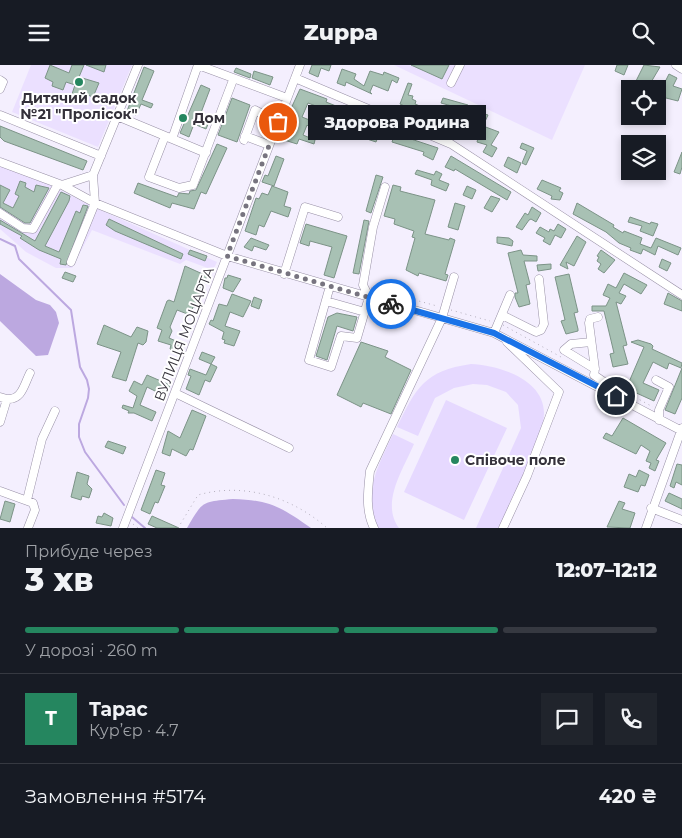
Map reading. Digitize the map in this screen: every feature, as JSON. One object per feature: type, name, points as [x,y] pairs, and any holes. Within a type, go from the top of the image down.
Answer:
[{"type":"street","points":[[71,262],[95,203],[94,175],[138,65]]},
{"type":"street","points":[[233,79],[193,185],[179,189],[149,177],[169,137],[198,65],[287,98]]},
{"type":"street","name":"ВУЛИЦЯ МОЦАРТА","points":[[123,528],[300,65]]},
{"type":"street","points":[[451,83],[460,65]]},
{"type":"street","points":[[676,65],[682,69]]},
{"type":"street","points":[[295,78],[451,144],[682,295]]},
{"type":"street","points":[[0,80],[2,82],[0,89]]},
{"type":"street","points":[[269,145],[245,138],[255,110],[278,122]]},
{"type":"street","points":[[0,115],[101,156]]},
{"type":"street","points":[[117,116],[206,153]]},
{"type":"street","points":[[0,162],[60,185],[95,203],[227,256],[497,334],[659,420],[682,430],[651,508],[646,528]]},
{"type":"street","points":[[0,213],[23,228],[33,229],[60,185],[94,175]]},
{"type":"street","points":[[330,287],[309,361],[331,367],[342,336],[357,338],[365,312],[369,297],[363,285],[373,227],[385,187]]},
{"type":"street","points":[[284,274],[305,207],[338,217]]},
{"type":"street","points":[[374,528],[369,519],[367,494],[370,471],[442,319],[454,277]]},
{"type":"street","points":[[502,315],[536,332],[541,330],[544,324],[539,279]]},
{"type":"street","points":[[497,334],[510,295]]},
{"type":"street","points":[[326,301],[365,312]]},
{"type":"street","points":[[598,317],[589,321],[595,369],[594,375],[649,414]]},
{"type":"street","points":[[497,334],[559,392],[527,475],[503,528]]},
{"type":"street","points":[[591,342],[571,344],[564,350],[595,369]]},
{"type":"street","points":[[0,422],[4,398],[15,399],[20,395],[30,373]]},
{"type":"street","points":[[656,380],[669,387],[658,410],[659,420]]},
{"type":"street","points":[[175,393],[289,448]]},
{"type":"street","points":[[27,500],[42,439],[55,411]]},
{"type":"street","points":[[0,491],[33,503],[34,510],[28,528]]},
{"type":"street","points":[[651,508],[682,520]]},
{"type":"path","points":[[178,528],[198,495],[208,492],[247,491],[276,496],[300,508],[326,528]]},
{"type":"shaded area","points":[[31,65],[132,65],[98,147],[12,112]]},
{"type":"shaded area","points":[[394,65],[585,65],[552,140]]},
{"type":"shaded area","points":[[0,160],[98,209],[217,262],[213,270],[186,260],[180,264],[92,230],[72,268],[56,268],[26,252],[0,229]]},
{"type":"shaded area","points":[[0,274],[36,300],[50,305],[56,312],[59,323],[48,355],[36,356],[0,321]]},
{"type":"shaded area","points":[[471,364],[494,367],[518,376],[536,391],[542,401],[544,421],[540,436],[500,528],[476,528],[521,428],[518,405],[506,392],[487,385],[473,384],[454,388],[435,398],[418,436],[397,427],[416,392],[424,383],[442,371]]},
{"type":"shaded area","name":"Співоче поле","points":[[446,400],[507,428],[464,520],[404,492]]},
{"type":"shaded area","points":[[393,434],[414,444],[400,475],[393,497],[392,508],[399,528],[377,528],[372,490],[377,469]]},
{"type":"shaded area","points":[[233,499],[257,501],[275,506],[311,528],[187,528],[196,513],[204,505],[209,502]]},
{"type":"building","name":"Дитячий садок №21 \"Пролісок\"","points":[[50,65],[69,73],[72,65],[84,65],[79,77],[99,83],[93,97],[85,94],[83,98],[72,94],[75,85],[66,82],[63,90],[52,86],[53,82],[45,78]]},
{"type":"building","name":"Дитячий садок №21 \"Пролісок\"","points":[[86,65],[106,65],[104,72]]},
{"type":"building","points":[[312,65],[331,65],[329,71],[321,68],[318,77],[309,73]]},
{"type":"building","points":[[411,65],[449,65],[442,79]]},
{"type":"building","points":[[617,65],[628,65],[624,75],[615,71]]},
{"type":"building","points":[[644,65],[660,67],[652,80],[636,80]]},
{"type":"building","points":[[144,67],[154,71],[142,100],[153,104],[151,108],[141,104],[136,115],[127,111]]},
{"type":"building","points":[[236,68],[251,74],[250,78],[234,72]]},
{"type":"building","points":[[342,69],[356,74],[354,79],[364,86],[370,71],[383,75],[384,72],[399,78],[397,83],[392,80],[388,91],[373,85],[370,92],[372,94],[346,82],[345,86],[337,83]]},
{"type":"building","points":[[254,71],[273,77],[270,85],[252,78]]},
{"type":"building","points":[[669,74],[677,78],[673,86],[682,89],[678,101],[666,98],[666,80]]},
{"type":"building","points":[[408,83],[412,84],[408,95],[413,96],[412,99],[416,101],[415,104],[447,117],[444,124],[400,104]]},
{"type":"building","points":[[201,85],[210,89],[199,118],[209,122],[206,129],[194,124],[189,137],[180,133]]},
{"type":"building","points":[[300,89],[327,99],[326,102],[341,108],[342,113],[351,116],[352,112],[368,118],[365,127],[335,119],[333,125],[328,123],[330,117],[318,112],[316,106],[308,103],[302,117],[312,121],[309,127],[307,125],[303,135],[315,140],[314,144],[299,139],[297,144],[281,139],[285,127],[283,126]]},
{"type":"building","points":[[232,98],[250,105],[237,142],[218,135]]},
{"type":"building","points":[[443,98],[468,105],[466,110],[441,103]]},
{"type":"building","points":[[482,113],[488,115],[483,126],[499,132],[491,145],[497,148],[492,157],[483,152],[487,145],[477,142],[478,138],[468,135],[467,139],[446,132],[448,126],[455,129],[458,119],[476,126]]},
{"type":"building","points":[[392,125],[413,134],[411,139],[438,148],[433,160],[423,155],[424,152],[392,142],[393,139],[389,137]]},
{"type":"building","points":[[0,126],[87,161],[83,170],[4,141],[0,137]]},
{"type":"building","points":[[361,130],[378,137],[376,142],[358,136]]},
{"type":"building","points":[[522,143],[534,148],[526,165],[522,163],[527,151],[520,148]]},
{"type":"building","points":[[217,144],[227,148],[206,194],[201,192],[194,209],[172,203],[170,208],[134,193],[138,183],[177,197],[179,193],[189,194],[190,191],[196,190]]},
{"type":"building","points":[[682,152],[682,167],[680,174],[674,172]]},
{"type":"building","points":[[276,156],[284,159],[274,186],[262,182],[265,175],[268,176]]},
{"type":"building","points":[[451,156],[511,192],[507,200],[455,169],[454,171],[445,167]]},
{"type":"building","points":[[508,157],[521,163],[517,173],[504,166]]},
{"type":"building","points":[[417,170],[434,175],[436,171],[442,174],[439,180],[449,184],[446,191],[431,185],[432,180],[415,174]]},
{"type":"building","points":[[376,175],[383,177],[371,213],[366,211]]},
{"type":"building","points":[[542,180],[561,188],[559,191],[563,193],[560,200],[551,199],[552,196],[537,189]]},
{"type":"building","points":[[20,181],[26,183],[25,187],[34,192],[36,185],[49,188],[30,223],[25,223],[0,207],[0,185],[10,190],[3,203],[13,208],[19,196],[15,194]]},
{"type":"building","points":[[393,185],[401,187],[400,191],[435,200],[425,234],[455,240],[445,274],[448,275],[446,281],[419,273],[418,276],[406,270],[415,238],[412,237],[414,231],[394,224],[395,219],[384,216]]},
{"type":"building","points":[[272,186],[288,192],[284,206],[291,208],[288,217],[271,211],[264,227],[259,225],[256,235],[245,231],[256,198],[259,199],[262,193],[268,195]]},
{"type":"building","points":[[467,186],[476,190],[472,199],[463,195]]},
{"type":"building","points":[[61,192],[70,196],[69,201],[45,246],[59,252],[76,211],[80,213],[83,205],[88,206],[66,265],[60,264],[61,259],[39,250],[20,238],[22,236],[0,224],[0,220],[35,241]]},
{"type":"building","points":[[491,196],[500,199],[492,212],[484,208]]},
{"type":"building","points":[[455,203],[465,206],[458,230],[448,227]]},
{"type":"building","points":[[577,203],[614,225],[613,227],[623,233],[624,231],[642,238],[640,244],[651,248],[656,238],[681,248],[678,255],[658,246],[655,255],[643,249],[641,254],[630,250],[631,248],[619,243],[606,232],[573,214]]},
{"type":"building","points":[[532,207],[541,213],[536,222],[531,219],[529,220],[522,230],[516,227],[525,213],[528,215]]},
{"type":"building","points":[[630,217],[650,224],[651,222],[658,224],[653,236],[640,231],[642,226],[628,222]]},
{"type":"building","points":[[109,219],[183,254],[181,259],[115,231],[106,225]]},
{"type":"building","points":[[364,220],[369,221],[359,274],[353,273]]},
{"type":"building","points":[[306,224],[347,236],[334,278],[324,275],[332,247],[310,241],[309,246],[300,243]]},
{"type":"building","points":[[558,224],[566,229],[561,238],[555,235],[550,245],[543,241],[545,238],[536,233],[540,227],[549,232],[550,229],[554,231]]},
{"type":"building","points":[[577,236],[586,242],[574,266],[566,262],[568,269],[560,265]]},
{"type":"building","points":[[497,237],[509,238],[513,241],[512,246],[497,243]]},
{"type":"building","points":[[251,238],[269,245],[266,250],[254,246],[252,251],[244,247]]},
{"type":"building","points":[[190,250],[207,256],[205,261],[188,254]]},
{"type":"building","points":[[521,250],[523,255],[537,256],[537,261],[524,261],[530,284],[526,285],[530,304],[519,307],[515,297],[515,293],[518,293],[508,253]]},
{"type":"building","points":[[601,250],[615,260],[604,273],[598,269],[601,264],[597,261],[599,257],[597,256]]},
{"type":"building","points":[[662,259],[671,263],[667,271],[659,267]]},
{"type":"building","points":[[551,264],[551,269],[538,271],[537,265]]},
{"type":"building","points":[[185,266],[207,276],[196,301],[199,302],[197,307],[193,307],[190,315],[177,310],[170,327],[172,331],[169,338],[183,344],[179,353],[170,349],[171,345],[158,341],[162,330],[157,328],[167,301],[174,302]]},
{"type":"building","points":[[65,272],[76,276],[73,282],[62,278]]},
{"type":"building","points":[[624,273],[647,285],[641,294],[624,284],[619,293],[626,296],[621,304],[616,302],[627,345],[623,346],[628,364],[613,367],[610,354],[614,353],[604,311],[592,311],[592,306],[606,306],[610,298],[603,295],[608,284],[616,288]]},
{"type":"building","points":[[569,274],[578,312],[574,313],[578,331],[566,334],[561,321],[565,320],[555,277]]},
{"type":"building","points":[[228,275],[241,279],[233,292],[223,288],[225,278]]},
{"type":"building","points":[[668,293],[682,301],[682,311],[664,304]]},
{"type":"building","points":[[232,294],[251,301],[243,317],[230,312],[225,326],[240,331],[234,346],[224,343],[225,340],[222,339],[224,332],[209,324],[211,320],[213,321],[219,304],[227,306]]},
{"type":"building","points":[[254,297],[262,300],[259,309],[251,306]]},
{"type":"building","points":[[337,313],[357,317],[353,331],[337,326],[327,360],[316,356],[328,317]]},
{"type":"building","points":[[104,325],[131,337],[137,327],[148,331],[146,342],[143,345],[138,343],[126,381],[112,377],[121,352],[97,344]]},
{"type":"building","points":[[638,340],[651,344],[653,346],[652,349],[682,363],[681,368],[669,363],[667,369],[653,362],[643,383],[659,390],[654,401],[632,391],[629,382],[644,347],[631,342]]},
{"type":"building","points":[[361,342],[388,351],[385,357],[411,370],[391,414],[363,403],[361,407],[337,395]]},
{"type":"building","points":[[202,352],[215,357],[211,364],[199,359]]},
{"type":"building","points":[[211,364],[217,367],[210,382],[205,380],[199,395],[186,389],[191,376],[188,375],[190,369],[206,375]]},
{"type":"building","points":[[682,368],[682,398],[675,414],[665,410]]},
{"type":"building","points":[[147,375],[170,385],[165,396],[147,387],[140,405],[156,412],[152,421],[134,413],[128,413],[129,411],[122,408],[123,405],[133,408],[137,396],[129,391],[134,381],[142,385]]},
{"type":"building","points":[[192,410],[206,416],[193,450],[190,449],[186,456],[172,449],[170,456],[162,453],[168,431],[180,438]]},
{"type":"building","points":[[623,418],[666,443],[656,460],[659,461],[655,471],[649,468],[651,463],[646,461],[650,451],[641,445],[636,454],[603,438],[606,433],[612,436]]},
{"type":"building","points":[[108,441],[126,447],[123,454],[105,447]]},
{"type":"building","points":[[677,464],[682,465],[682,485],[676,482],[674,488],[670,486]]},
{"type":"building","points":[[156,470],[165,473],[161,485],[165,486],[158,503],[155,502],[150,514],[141,510]]},
{"type":"building","points":[[639,470],[649,475],[645,486],[641,485],[638,492],[624,487],[629,474],[636,477]]},
{"type":"building","points":[[77,472],[89,476],[87,484],[92,489],[89,498],[82,496],[81,500],[71,497]]},
{"type":"building","points":[[669,493],[682,499],[682,509],[665,501]]},
{"type":"building","points":[[5,501],[15,504],[10,522],[0,519]]},
{"type":"building","points":[[619,501],[625,503],[622,509],[635,513],[630,528],[607,527]]},
{"type":"building","points":[[104,513],[113,518],[111,526],[96,523],[98,516],[102,517]]},
{"type":"building","points":[[152,516],[179,528],[157,528],[148,524]]},
{"type":"waterway","points":[[0,239],[15,246],[19,259],[71,310],[80,367],[87,380],[89,389],[88,398],[79,424],[79,437],[85,452],[124,505]]},
{"type":"waterway","points":[[132,517],[145,528]]},
{"type":"way so far","points":[[278,122],[227,256],[391,304]]},
{"type":"place","name":"Дитячий садок №21 \"Пролісок\"","points":[[79,82]]},
{"type":"place","name":"Дом","points":[[183,118]]},
{"type":"place","name":"Здорова Родина","points":[[278,122]]},
{"type":"place","name":"Співоче поле","points":[[455,460]]},
{"type":"route","points":[[391,304],[494,333],[616,396]]}]
